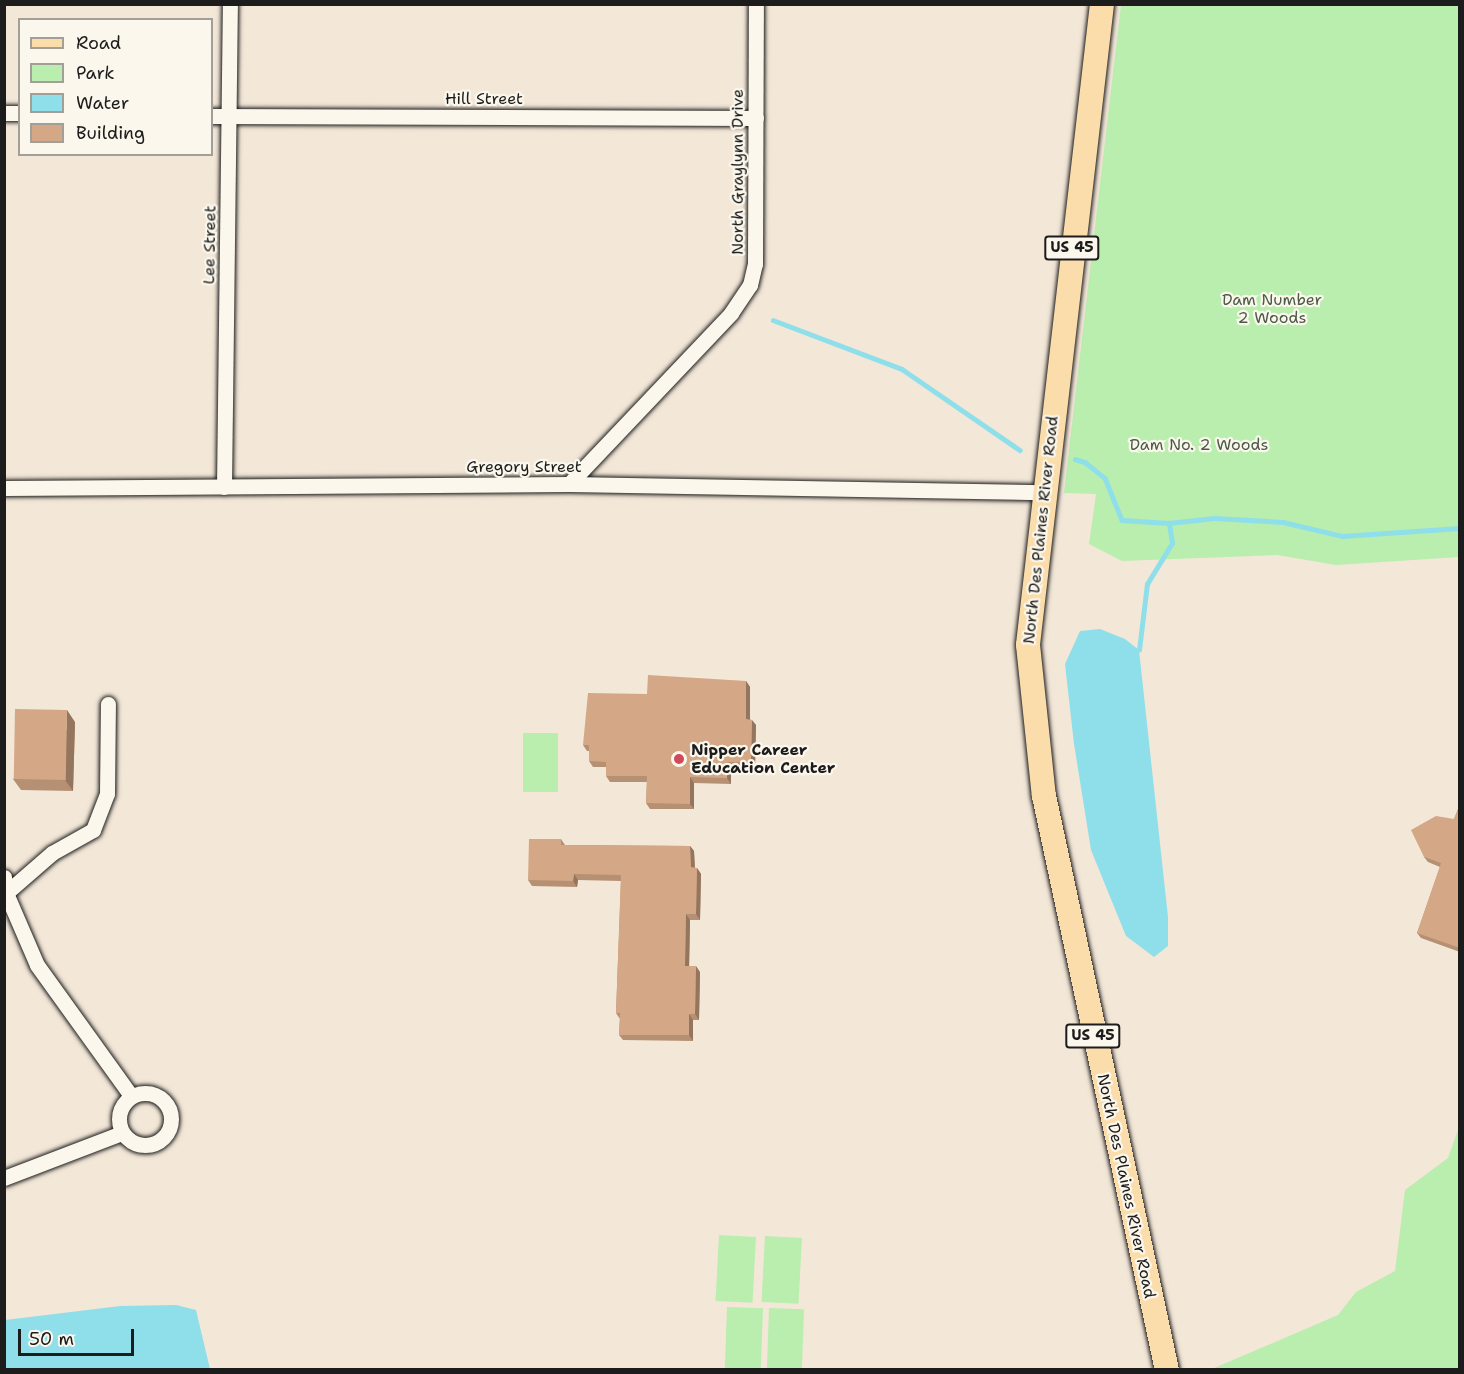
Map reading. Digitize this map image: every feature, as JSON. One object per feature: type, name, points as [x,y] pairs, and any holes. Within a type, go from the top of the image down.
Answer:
[{"type":"main road","name":"North Des Plaines River Road","points":[[1102,4],[1043,492],[1028,645],[1044,796],[1167,1370]]},
{"type":"street","name":"Lee Street","points":[[224,487],[230,4]]},
{"type":"street","name":"North Graylynn Drive","points":[[569,484],[730,313],[750,285],[755,264],[756,4]]},
{"type":"street","name":"Hill Street","points":[[213,116],[756,118]]},
{"type":"street","name":"Gregory Street","points":[[4,488],[569,484],[1043,492]]},
{"type":"street","points":[[6,893],[52,853],[93,830],[107,794],[108,704]]},
{"type":"street","points":[[4,877],[6,893],[37,965],[131,1096]]},
{"type":"street","points":[[146,1093],[161,1098],[170,1110],[171,1126],[163,1139],[149,1145],[133,1143],[122,1133],[119,1113],[131,1096],[146,1093]]},
{"type":"street","points":[[4,1178],[122,1133]]},
{"type":"green space","name":"Dam Number 2 Woods","points":[[1121,5],[1459,5],[1459,557],[1336,565],[1277,555],[1122,561],[1089,544],[1096,494],[1064,493]]},
{"type":"green space","points":[[523,733],[558,733],[558,792],[523,792]]},
{"type":"green space","points":[[1459,1127],[1459,1369],[1212,1369],[1338,1315],[1356,1292],[1395,1271],[1405,1190],[1448,1158]]},
{"type":"green space","points":[[719,1235],[756,1237],[752,1303],[716,1301]]},
{"type":"green space","points":[[765,1236],[802,1238],[798,1304],[762,1302]]},
{"type":"green space","points":[[727,1307],[763,1308],[761,1369],[725,1368]]},
{"type":"green space","points":[[769,1308],[804,1309],[802,1370],[767,1369]]},
{"type":"water","points":[[1100,629],[1125,639],[1139,650],[1168,917],[1168,946],[1154,957],[1126,936],[1091,850],[1074,744],[1065,664],[1080,631]]},
{"type":"water","points":[[176,1305],[196,1310],[210,1369],[5,1369],[5,1320],[120,1306]]},
{"type":"building","points":[[648,675],[746,681],[746,719],[752,720],[751,762],[727,762],[727,778],[690,777],[690,804],[646,803],[647,776],[606,776],[606,762],[589,761],[589,745],[583,745],[588,693],[647,694]]},
{"type":"building","points":[[15,709],[67,710],[66,780],[14,779]]},
{"type":"building","points":[[1460,804],[1460,948],[1417,933],[1441,863],[1424,857],[1411,830],[1436,816],[1454,819]]},
{"type":"building","points":[[529,839],[561,839],[561,845],[690,846],[691,867],[697,868],[696,914],[686,914],[685,966],[696,966],[695,1014],[689,1014],[689,1035],[619,1035],[620,1013],[616,1013],[621,875],[574,874],[573,881],[528,880]]},
{"type":"waterway","points":[[773,320],[902,369],[1020,450]]},
{"type":"waterway","points":[[1075,459],[1085,462],[1105,478],[1122,520],[1169,523],[1214,518],[1283,522],[1342,536],[1460,528]]},
{"type":"waterway","points":[[1139,650],[1147,584],[1172,543],[1169,523]]},
{"type":"place","name":"Nipper Career Education Center","points":[[679,759]]},
{"type":"park label","name":"Dam No. 2 Woods","points":[[1199,445]]}]
